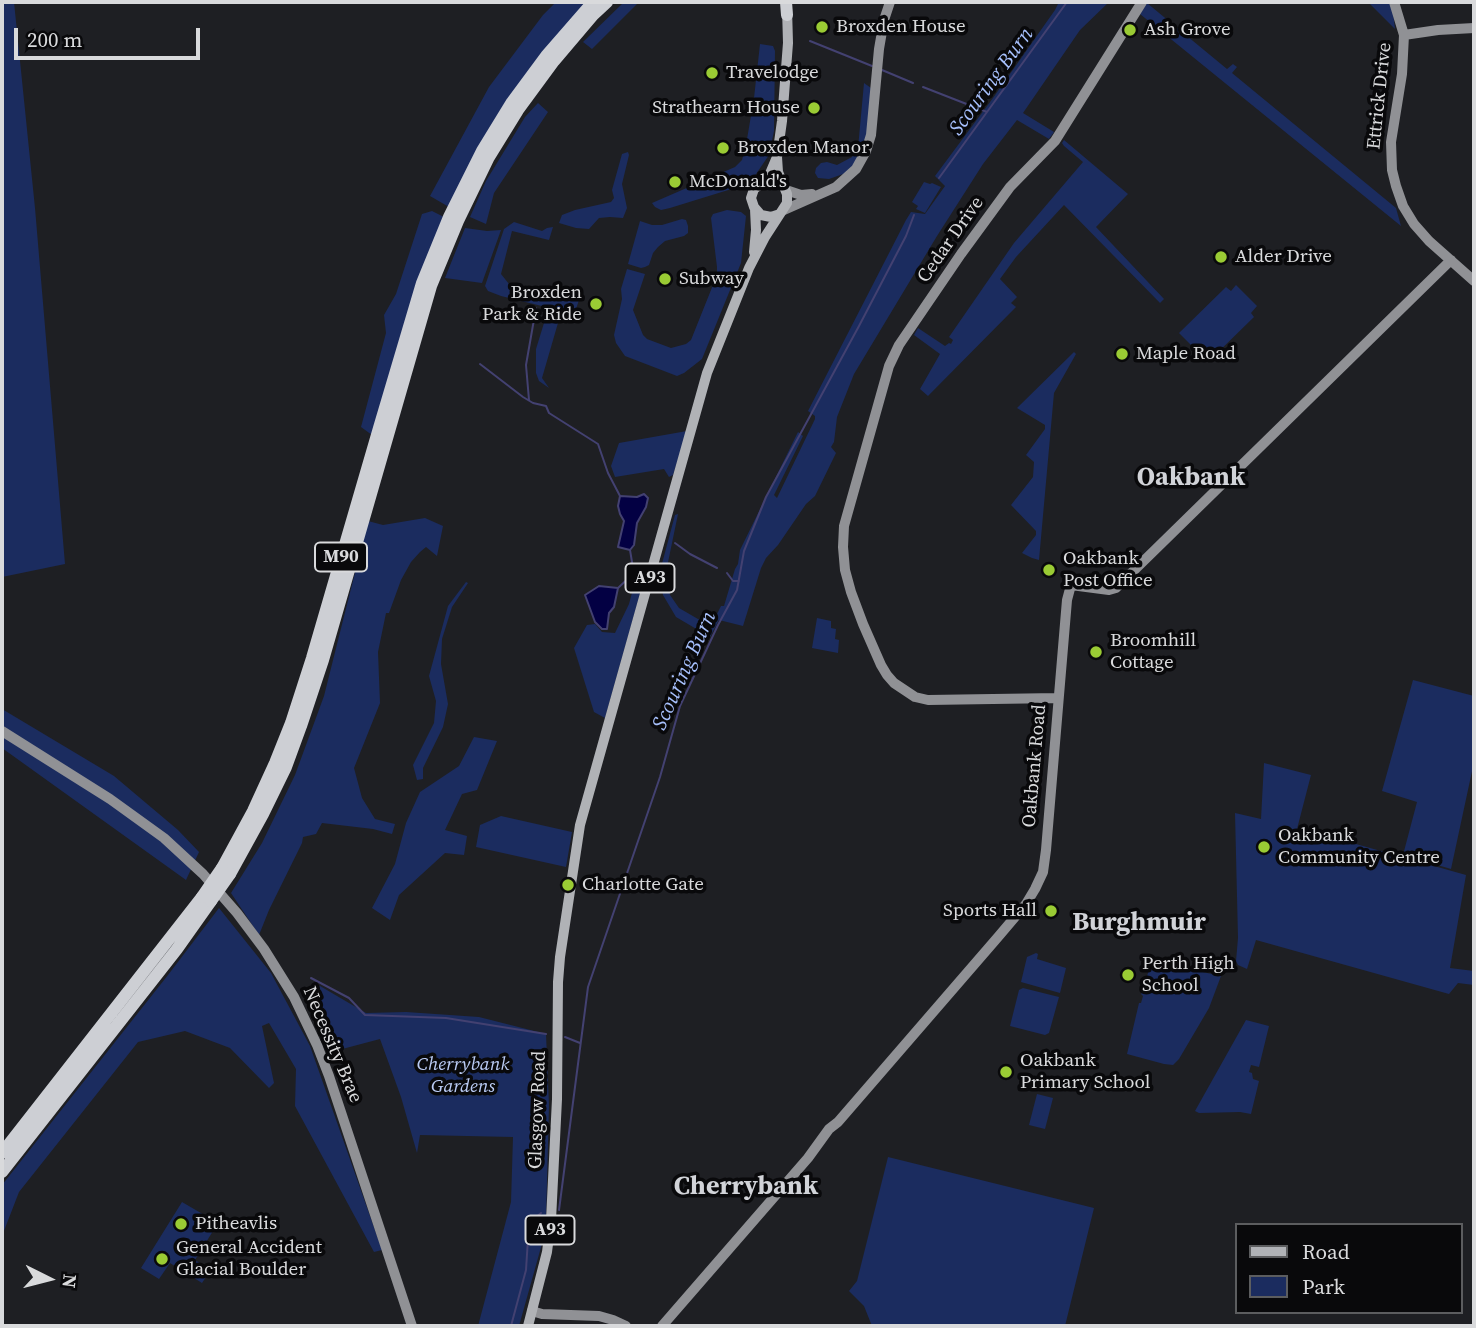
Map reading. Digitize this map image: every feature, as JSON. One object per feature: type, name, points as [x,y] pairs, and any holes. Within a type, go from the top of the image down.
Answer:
[{"type":"highway","name":"M90","points":[[226,871],[291,723],[422,283],[449,217],[482,151],[512,102],[593,2]]},
{"type":"highway","name":"M90","points":[[2,1172],[177,949],[263,814],[286,767],[323,660],[430,286],[458,220],[489,158],[518,110],[554,61],[607,2]]},
{"type":"highway","name":"M90","points":[[2,1153],[207,899]]},
{"type":"main road","name":"A93","points":[[749,268],[788,202],[778,172],[777,157],[788,43],[795,2]]},
{"type":"main road","name":"A93","points":[[787,6],[788,43]]},
{"type":"main road","name":"A93","points":[[749,268],[755,241],[752,193],[757,185],[765,181],[777,157]]},
{"type":"main road","points":[[765,181],[773,181],[785,188]]},
{"type":"main road","points":[[755,209],[766,217],[782,212]]},
{"type":"main road","name":"Glasgow Road","points":[[528,1326],[547,1252],[551,1220],[557,1099],[558,982],[583,809],[639,620],[700,397],[715,350],[749,268]]},
{"type":"street","points":[[782,212],[836,187],[856,169],[867,150],[872,135],[879,49],[890,2]]},
{"type":"street","name":"Cedar Drive","points":[[1058,698],[928,700],[915,696],[894,683],[881,665],[851,592],[845,570],[844,526],[889,366],[899,345],[1010,187],[1055,141],[1142,2]]},
{"type":"street","name":"Ettrick Drive","points":[[1394,2],[1405,35],[1402,74],[1392,132],[1394,179],[1399,196],[1414,224],[1474,281]]},
{"type":"street","points":[[1405,35],[1474,28]]},
{"type":"street","points":[[785,188],[795,194],[807,195],[836,187]]},
{"type":"street","name":"Oakbank Road","points":[[662,1326],[808,1158],[829,1129],[838,1122],[998,937],[1035,889],[1043,872],[1046,850],[1070,585],[1109,590],[1116,588],[1451,260]]},
{"type":"street","name":"Necessity Brae","points":[[2,731],[110,799],[164,838],[203,874],[264,949],[294,997],[317,1045],[412,1326]]},
{"type":"street","points":[[532,1311],[542,1314],[600,1316],[626,1326]]},
{"type":"green space","points":[[2,2],[14,2],[35,208],[65,564],[2,577]]},
{"type":"green space","points":[[556,2],[587,2],[449,207],[430,196],[489,87],[543,15]]},
{"type":"green space","points":[[624,2],[639,2],[592,49],[583,42]]},
{"type":"green space","points":[[1059,2],[1109,2],[1080,30],[1023,113],[1054,132],[1049,139],[1017,120],[983,164],[854,374],[837,417],[831,447],[836,453],[815,496],[806,504],[766,558],[743,626],[719,620],[710,637],[676,617],[663,595],[659,575],[675,515],[678,514],[666,572],[670,595],[679,608],[712,624],[721,606],[724,606],[740,550],[798,432],[803,436],[774,495],[777,498],[815,419],[808,411],[906,220],[911,212],[925,214],[945,186],[935,176]]},
{"type":"green space","points":[[1368,2],[1390,2],[1395,29]]},
{"type":"green space","points":[[1147,3],[1227,69],[1233,64],[1237,67],[1232,73],[1396,208],[1401,226],[1140,14]]},
{"type":"green space","points":[[760,44],[773,46],[775,51],[774,131],[769,155],[752,180],[738,187],[670,208],[661,210],[655,207],[652,203],[735,167],[742,160],[754,98]]},
{"type":"green space","points":[[864,83],[871,88],[868,140],[857,162],[846,173],[829,179],[818,178],[816,168],[821,163],[837,165],[852,157],[858,148]]},
{"type":"green space","points":[[538,103],[548,112],[494,193],[486,224],[470,217],[486,181],[525,117]]},
{"type":"green space","points":[[1064,140],[1128,194],[1096,227],[1164,299],[1160,303],[1064,205],[1016,257],[1000,279],[1017,297],[1011,303],[1016,307],[928,396],[920,389],[940,354],[914,335],[918,328],[945,346],[951,344],[953,340],[949,337],[1014,243],[1083,162],[1064,146]]},
{"type":"green space","points":[[628,152],[622,184],[627,208],[623,218],[599,218],[589,229],[559,223],[562,215],[611,202],[622,154]]},
{"type":"green space","points":[[924,182],[941,187],[925,213],[916,209],[918,206],[912,202]]},
{"type":"green space","points":[[727,210],[741,212],[746,216],[741,263],[702,359],[677,376],[625,356],[614,335],[627,269],[645,274],[633,310],[643,335],[671,348],[686,344],[691,340],[717,275],[711,218],[713,214]]},
{"type":"green space","points":[[432,211],[444,217],[372,435],[361,427],[386,333],[384,315],[396,294],[422,214]]},
{"type":"green space","points":[[686,220],[688,233],[665,241],[653,253],[649,265],[641,268],[628,264],[640,221],[662,225]]},
{"type":"green space","points":[[514,222],[542,231],[553,227],[549,240],[512,231],[501,274],[509,284],[562,297],[582,291],[573,318],[558,323],[542,378],[549,388],[539,381],[536,373],[536,349],[550,308],[501,296],[488,291],[485,286],[504,229]]},
{"type":"green space","points":[[465,228],[501,230],[482,283],[445,278]]},
{"type":"green space","points":[[1236,285],[1257,306],[1251,313],[1254,317],[1208,362],[1179,333],[1226,287],[1231,291]]},
{"type":"green space","points":[[1074,352],[1076,354],[1054,393],[1039,560],[1022,553],[1036,535],[1036,531],[1011,505],[1033,477],[1034,462],[1026,455],[1045,429],[1045,425],[1017,408]]},
{"type":"green space","points":[[687,431],[673,475],[669,477],[664,469],[615,477],[611,466],[619,443]]},
{"type":"green space","points":[[425,518],[443,526],[437,556],[426,547],[411,562],[389,613],[386,613],[378,652],[380,703],[354,768],[362,798],[375,819],[395,824],[392,834],[322,823],[316,834],[303,837],[259,935],[231,893],[262,843],[295,775],[324,696],[368,521],[383,525]]},
{"type":"green space","points":[[466,582],[468,583],[452,607],[442,639],[441,664],[448,704],[443,727],[423,768],[423,779],[417,780],[413,765],[434,723],[436,701],[429,676],[448,606]]},
{"type":"green space","points":[[642,587],[605,718],[594,712],[574,648],[587,625],[595,624],[602,632],[615,633],[633,589]]},
{"type":"green space","points":[[817,618],[831,621],[831,628],[836,629],[838,653],[812,648]]},
{"type":"green space","points":[[1413,680],[1474,696],[1474,762],[1451,869],[1403,855],[1417,802],[1382,791]]},
{"type":"green space","points":[[2,709],[114,776],[178,830],[199,852],[186,880],[2,748]]},
{"type":"green space","points":[[474,737],[497,741],[477,790],[462,794],[445,830],[467,836],[464,855],[445,853],[399,895],[390,920],[372,908],[395,864],[406,823],[420,792],[459,766]]},
{"type":"green space","points":[[1264,763],[1311,775],[1297,829],[1466,875],[1450,968],[1474,971],[1474,985],[1458,983],[1449,994],[1256,940],[1247,969],[1238,965],[1235,813],[1261,819]]},
{"type":"green space","points":[[501,816],[572,832],[566,867],[476,847],[480,825]]},
{"type":"green space","points":[[219,908],[271,973],[310,1046],[382,1250],[374,1252],[295,1106],[296,1069],[269,1023],[262,1026],[274,1083],[269,1088],[230,1048],[185,1031],[138,1042],[19,1192],[2,1236],[2,1185]]},
{"type":"green space","points":[[1036,953],[1037,959],[1066,968],[1060,993],[1021,982],[1027,957]]},
{"type":"green space","points":[[1152,961],[1221,976],[1209,1008],[1173,1065],[1127,1054]]},
{"type":"green space","name":"Cherrybank Gardens","points":[[320,986],[366,1013],[406,1012],[479,1017],[546,1034],[549,1105],[546,1218],[543,1240],[519,1326],[478,1326],[511,1202],[513,1137],[420,1135],[417,1153],[380,1039],[331,1052],[303,993]]},
{"type":"green space","points":[[1023,988],[1059,997],[1049,1033],[1045,1035],[1010,1026],[1019,990]]},
{"type":"green space","points":[[1246,1020],[1269,1026],[1259,1067],[1251,1065],[1249,1072],[1252,1073],[1253,1079],[1259,1081],[1251,1114],[1195,1111]]},
{"type":"green space","points":[[1037,1094],[1053,1098],[1045,1129],[1029,1125]]},
{"type":"green space","points":[[888,1157],[1094,1208],[1065,1326],[872,1326],[864,1306],[849,1291],[857,1281]]},
{"type":"green space","points":[[182,1202],[218,1223],[195,1260],[203,1265],[199,1273],[206,1277],[202,1283],[170,1263],[159,1279],[141,1268]]},
{"type":"shaded area","points":[[644,494],[648,498],[637,523],[634,545],[630,550],[618,547],[624,521],[618,506],[620,496],[637,497]]},
{"type":"shaded area","points":[[599,586],[618,588],[614,607],[609,613],[607,629],[602,629],[595,622],[585,595]]},
{"type":"waterway","name":"Scouring Burn","points":[[939,178],[1067,2]]},
{"type":"waterway","points":[[810,41],[872,66]]},
{"type":"waterway","points":[[882,70],[913,83]]},
{"type":"waterway","points":[[923,87],[987,112]]},
{"type":"waterway","name":"Scouring Burn","points":[[559,1210],[588,987],[660,777],[680,706],[737,590],[744,551],[766,497],[859,326],[906,236],[914,215]]},
{"type":"waterway","points":[[529,400],[526,365],[536,308]]},
{"type":"waterway","points":[[480,364],[523,397],[546,406],[549,413],[598,444],[620,496]]},
{"type":"waterway","points":[[675,543],[717,568]]},
{"type":"waterway","points":[[618,588],[632,575],[630,550]]},
{"type":"waterway","points":[[727,573],[733,581],[739,581]]},
{"type":"waterway","points":[[311,978],[349,998],[365,1015],[446,1018],[546,1034]]},
{"type":"waterway","points":[[565,1037],[580,1043]]},
{"type":"waterway","name":"Scouring Burn","points":[[511,1326],[526,1270],[529,1223],[541,1213]]},
{"type":"place","name":"Broxden House","points":[[822,27]]},
{"type":"place","name":"Ash Grove","points":[[1130,30]]},
{"type":"place","name":"Travelodge","points":[[712,73]]},
{"type":"place","name":"Strathearn House","points":[[814,108]]},
{"type":"place","name":"Broxden Manor","points":[[723,148]]},
{"type":"place","name":"McDonald's","points":[[675,182]]},
{"type":"place","name":"Alder Drive","points":[[1221,257]]},
{"type":"place","name":"Subway","points":[[665,279]]},
{"type":"place","name":"Broxden Park & Ride","points":[[596,304]]},
{"type":"place","name":"Maple Road","points":[[1122,354]]},
{"type":"place","name":"Oakbank Post Office","points":[[1049,570]]},
{"type":"place","name":"Broomhill Cottage","points":[[1096,652]]},
{"type":"place","name":"Oakbank Community Centre","points":[[1264,847]]},
{"type":"place","name":"Charlotte Gate","points":[[568,885]]},
{"type":"place","name":"Sports Hall","points":[[1051,911]]},
{"type":"place","name":"Perth High School","points":[[1128,975]]},
{"type":"place","name":"Oakbank Primary School","points":[[1006,1072]]},
{"type":"place","name":"Pitheavlis","points":[[181,1224]]},
{"type":"place","name":"General Accident Glacial Boulder","points":[[162,1259]]},
{"type":"district","name":"Oakbank","points":[[1191,478]]},
{"type":"district","name":"Burghmuir","points":[[1139,923]]},
{"type":"district","name":"Cherrybank","points":[[746,1187]]}]
